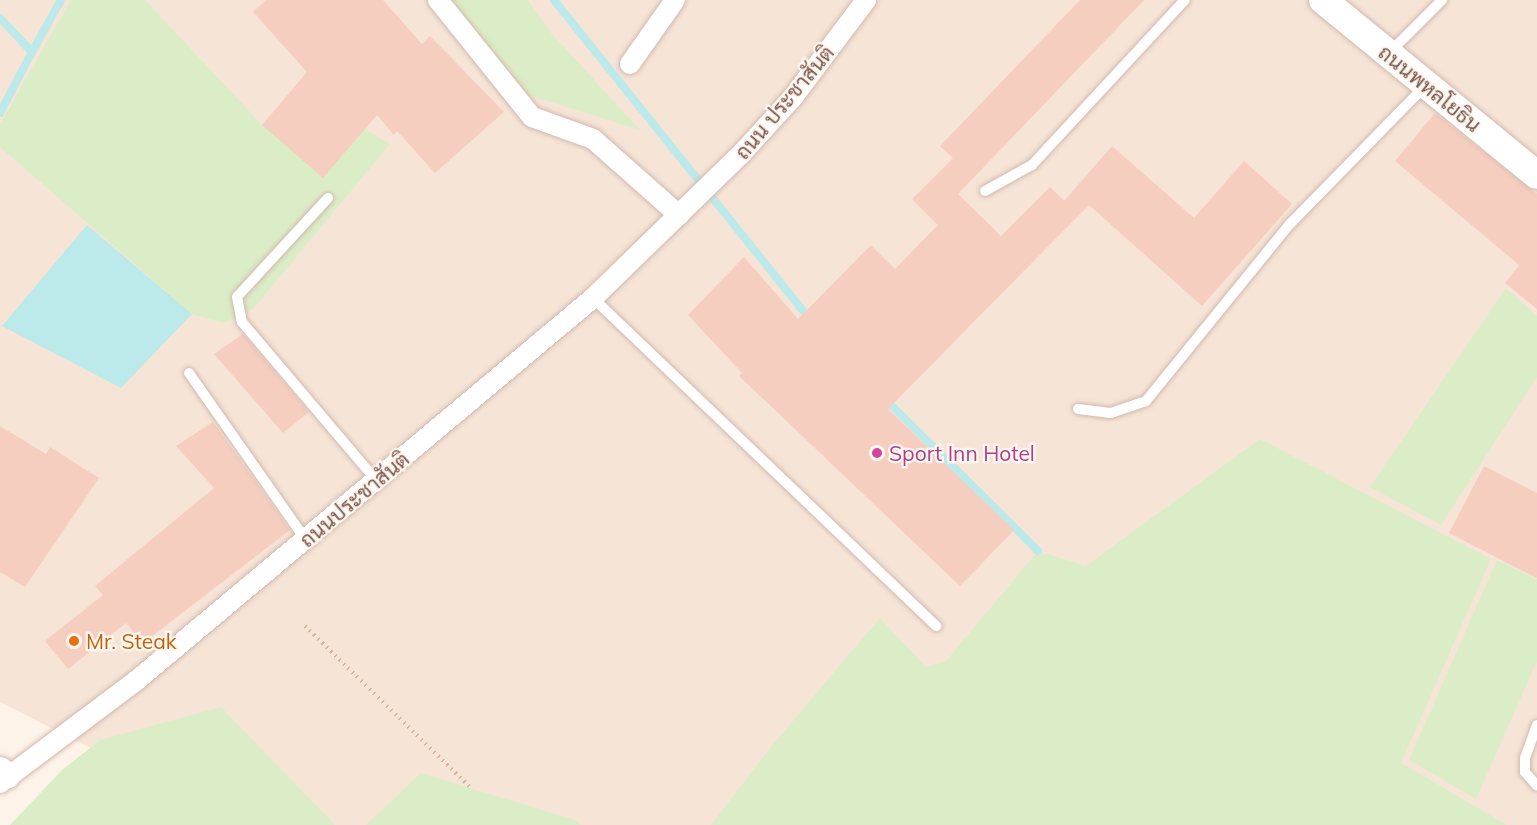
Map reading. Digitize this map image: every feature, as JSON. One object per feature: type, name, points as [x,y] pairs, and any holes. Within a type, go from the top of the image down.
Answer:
[{"type":"main road","name":"ถนนพหลโยธิน","points":[[1323,0],[1537,175]]},
{"type":"street","points":[[438,0],[532,117],[593,139],[679,215]]},
{"type":"street","points":[[630,64],[675,0]]},
{"type":"street","name":"ถนน ประชาสันติ","points":[[696,198],[794,96],[866,0]]},
{"type":"street","name":"ถนนประชาสันติ","points":[[2,776],[137,680],[306,540],[593,298],[696,198]]},
{"type":"lane","points":[[985,191],[1032,165],[1185,0]]},
{"type":"lane","points":[[1388,54],[1442,0]]},
{"type":"lane","points":[[1078,409],[1112,413],[1146,401],[1290,225],[1426,85]]},
{"type":"lane","points":[[328,198],[237,297],[242,322],[376,480]]},
{"type":"lane","points":[[593,298],[936,626]]},
{"type":"lane","points":[[189,373],[306,540]]},
{"type":"lane","points":[[1537,725],[1525,759],[1525,772],[1537,786]]},
{"type":"path","points":[[305,626],[471,788]]},
{"type":"shaded area","points":[[0,0],[1537,0],[1537,825],[243,825],[0,702]]},
{"type":"green space","points":[[71,0],[145,0],[262,125],[365,129],[390,144],[254,308],[224,323],[192,314],[0,147],[0,124]]},
{"type":"green space","points":[[452,0],[528,0],[551,33],[640,130],[529,95]]},
{"type":"green space","points":[[1506,288],[1537,316],[1537,377],[1441,525],[1370,487]]},
{"type":"green space","points":[[1260,439],[1491,559],[1401,763],[1507,825],[711,825],[770,748],[880,618],[926,667],[946,661],[1038,551],[1086,566]]},
{"type":"green space","points":[[1497,560],[1537,579],[1537,661],[1476,799],[1409,760]]},
{"type":"green space","points":[[221,707],[335,825],[10,825],[62,770],[100,740]]},
{"type":"green space","points":[[421,773],[575,820],[581,825],[366,825]]},
{"type":"water","points":[[87,225],[192,314],[121,388],[2,326]]},
{"type":"building","points":[[266,0],[383,0],[422,44],[430,36],[504,112],[435,173],[397,131],[394,135],[377,115],[323,178],[262,125],[307,72],[253,12]]},
{"type":"building","points":[[1080,0],[1144,0],[958,194],[1001,236],[1050,187],[1064,201],[1112,146],[1194,218],[1244,161],[1292,204],[1202,306],[1089,205],[888,409],[1014,530],[960,586],[739,376],[742,373],[688,315],[744,257],[798,319],[871,245],[895,269],[938,225],[912,199],[953,158],[940,146]]},
{"type":"building","points":[[1435,113],[1537,194],[1537,309],[1505,283],[1519,265],[1395,161]]},
{"type":"building","points":[[243,334],[309,412],[283,433],[214,354]]},
{"type":"building","points":[[213,422],[290,530],[143,643],[126,623],[68,669],[45,641],[103,595],[95,586],[214,488],[176,446]]},
{"type":"building","points":[[0,426],[46,454],[50,447],[99,478],[25,587],[0,572]]},
{"type":"building","points":[[1484,466],[1537,493],[1537,578],[1449,533]]},
{"type":"waterway","points":[[32,52],[61,0]]},
{"type":"waterway","points":[[554,0],[810,319]]},
{"type":"waterway","points":[[0,18],[32,52],[0,113]]},
{"type":"waterway","points":[[886,400],[1038,551]]},
{"type":"place","name":"Sport Inn Hotel","points":[[877,453]]},
{"type":"place","name":"Mr. Steak","points":[[74,641]]}]
